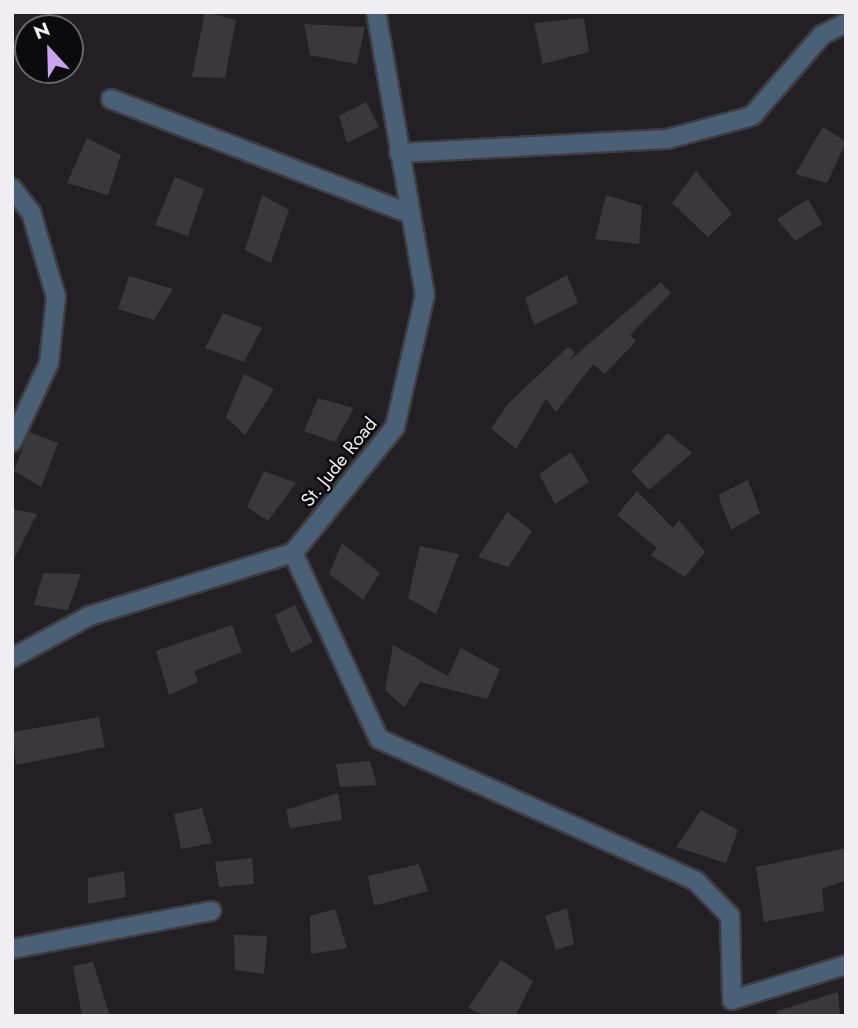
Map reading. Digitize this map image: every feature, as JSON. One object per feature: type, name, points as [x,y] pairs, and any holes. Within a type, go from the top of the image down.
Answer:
[{"type":"street","name":"St. Jude Road","points":[[293,553],[395,427],[425,295],[398,153],[376,12]]},
{"type":"street","points":[[398,153],[667,139],[752,116],[822,35],[846,23]]},
{"type":"street","points":[[111,100],[410,214]]},
{"type":"street","points":[[12,188],[31,212],[56,297],[49,363],[12,442]]},
{"type":"street","points":[[12,658],[89,616],[293,553],[379,739],[696,881],[730,916],[732,1000],[846,965]]},
{"type":"street","points":[[12,948],[211,911]]},
{"type":"building","points":[[205,12],[236,20],[225,78],[192,77]]},
{"type":"building","points":[[584,18],[589,52],[543,64],[534,23]]},
{"type":"building","points":[[304,24],[365,27],[357,64],[310,55]]},
{"type":"building","points":[[366,102],[379,127],[347,143],[339,116]]},
{"type":"building","points":[[823,127],[846,142],[827,183],[795,174]]},
{"type":"building","points":[[87,138],[121,155],[108,195],[67,183]]},
{"type":"building","points":[[696,171],[732,214],[708,237],[672,203]]},
{"type":"building","points":[[175,177],[204,189],[188,236],[155,225]]},
{"type":"building","points":[[262,195],[289,210],[271,263],[245,250]]},
{"type":"building","points":[[606,195],[642,206],[639,244],[595,239]]},
{"type":"building","points":[[808,199],[822,224],[795,241],[777,219]]},
{"type":"building","points":[[567,275],[578,303],[534,325],[525,298]]},
{"type":"building","points":[[129,276],[173,289],[154,320],[118,309]]},
{"type":"building","points":[[661,282],[671,293],[630,335],[636,341],[605,374],[593,364],[556,412],[546,399],[516,449],[491,428],[508,404],[568,347],[575,352],[570,360]]},
{"type":"building","points":[[223,313],[262,328],[244,362],[205,348]]},
{"type":"building","points":[[244,374],[274,389],[245,435],[226,417]]},
{"type":"building","points":[[318,398],[354,408],[335,442],[304,431]]},
{"type":"building","points":[[29,432],[58,443],[41,487],[14,471]]},
{"type":"building","points":[[668,433],[692,453],[649,490],[631,471]]},
{"type":"building","points":[[571,452],[589,482],[555,504],[539,474]]},
{"type":"building","points":[[264,471],[296,483],[268,521],[247,507]]},
{"type":"building","points":[[748,480],[760,513],[731,530],[718,495]]},
{"type":"building","points":[[637,491],[673,528],[679,520],[705,552],[685,577],[651,555],[657,548],[617,515]]},
{"type":"building","points":[[12,509],[37,514],[12,563]]},
{"type":"building","points":[[507,512],[532,531],[508,567],[478,557]]},
{"type":"building","points":[[342,543],[380,573],[363,600],[329,574]]},
{"type":"building","points":[[420,546],[459,554],[436,614],[408,598]]},
{"type":"building","points":[[43,573],[81,574],[68,610],[34,605]]},
{"type":"building","points":[[295,605],[313,642],[291,653],[275,615]]},
{"type":"building","points":[[232,625],[242,652],[194,671],[198,682],[169,695],[156,651]]},
{"type":"building","points":[[393,645],[448,676],[461,648],[500,669],[487,699],[420,682],[404,707],[385,690]]},
{"type":"building","points":[[99,717],[105,747],[16,765],[13,732]]},
{"type":"building","points":[[370,761],[377,785],[340,787],[336,764]]},
{"type":"building","points":[[338,793],[342,820],[290,828],[286,810]]},
{"type":"building","points":[[202,808],[212,843],[181,849],[174,814]]},
{"type":"building","points":[[701,810],[738,830],[726,863],[676,847]]},
{"type":"building","points":[[846,848],[846,880],[822,889],[824,911],[764,922],[756,867]]},
{"type":"building","points":[[252,858],[254,884],[219,887],[215,862]]},
{"type":"building","points":[[419,864],[428,891],[374,906],[368,876]]},
{"type":"building","points":[[124,871],[126,897],[88,904],[88,878]]},
{"type":"building","points":[[567,908],[574,944],[556,950],[545,916]]},
{"type":"building","points":[[335,909],[347,948],[311,954],[310,916]]},
{"type":"building","points":[[234,935],[267,936],[264,974],[235,970]]},
{"type":"building","points":[[501,960],[533,981],[515,1016],[486,1016],[468,1008]]},
{"type":"building","points":[[93,962],[110,1016],[82,1016],[73,966]]},
{"type":"building","points":[[838,992],[840,1016],[777,1016],[777,1011]]}]
